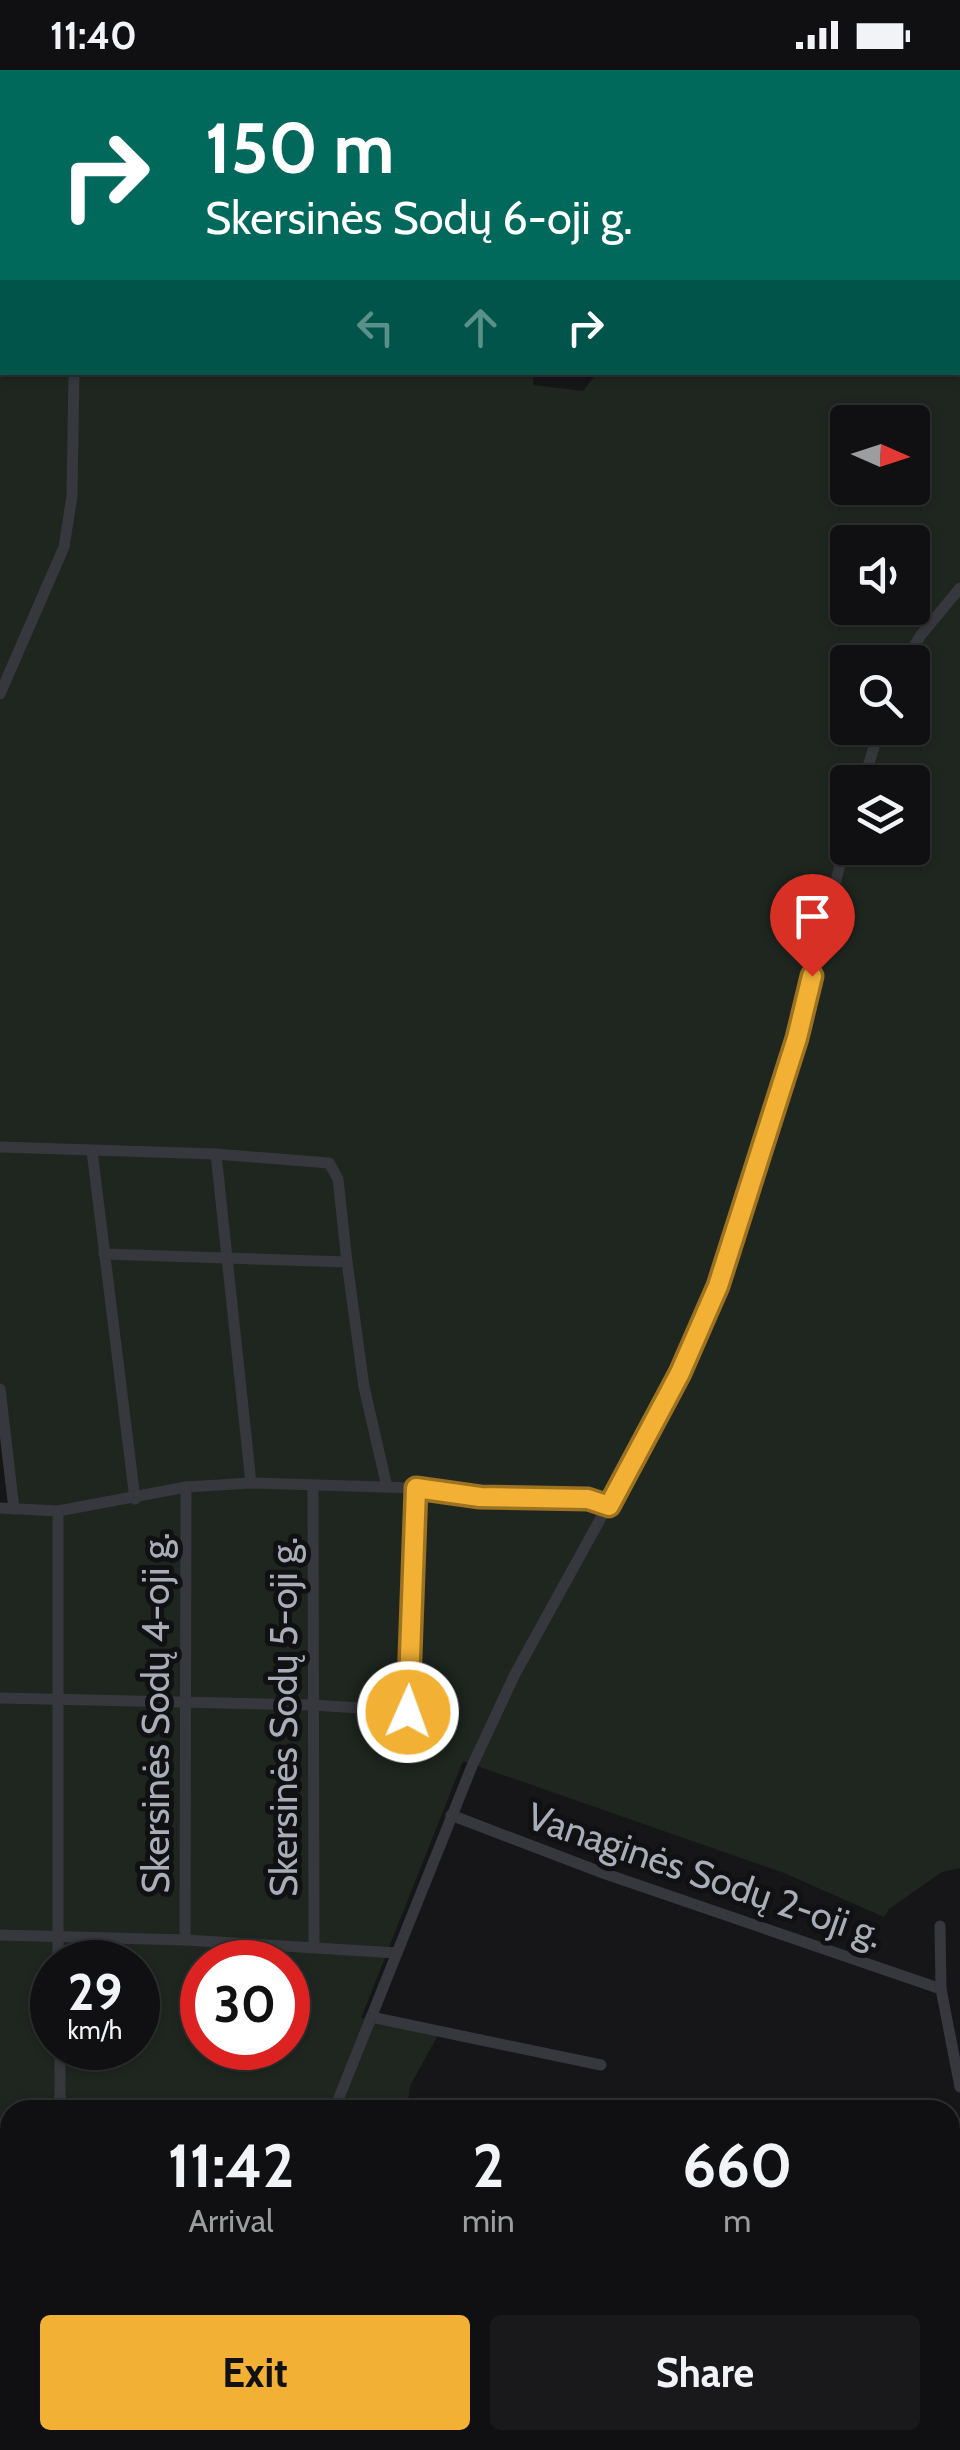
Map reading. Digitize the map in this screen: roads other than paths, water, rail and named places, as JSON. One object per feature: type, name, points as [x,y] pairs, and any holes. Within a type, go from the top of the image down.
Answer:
[{"type":"street","points":[[0,694],[64,547],[72,496],[74,375]]},
{"type":"street","points":[[915,645],[960,588]]},
{"type":"street","points":[[338,2100],[450,1815],[515,1674],[658,1414],[718,1286],[797,1038],[840,865]]},
{"type":"street","points":[[0,1147],[216,1154],[329,1163],[338,1179],[364,1387],[387,1487]]},
{"type":"street","points":[[92,1151],[135,1499]]},
{"type":"street","points":[[216,1154],[251,1483]]},
{"type":"street","points":[[104,1254],[348,1262]]},
{"type":"street","points":[[0,1389],[14,1508]]},
{"type":"street","points":[[0,1508],[58,1511],[186,1487],[251,1483],[416,1488],[480,1497],[588,1499],[609,1506]]},
{"type":"street","name":"Skersinės Sodų 4-oji g.","points":[[185,1940],[186,1487]]},
{"type":"street","name":"Skersinės Sodų 5-oji g.","points":[[313,1487],[314,1947]]},
{"type":"street","points":[[0,1698],[312,1705],[408,1712],[416,1488]]},
{"type":"street","points":[[57,1940],[58,1511]]},
{"type":"street","name":"Vanaginės Sodų 2-oji g.","points":[[450,1815],[603,1873],[940,1989]]},
{"type":"street","points":[[940,1926],[940,1989],[960,2087]]},
{"type":"street","points":[[0,1935],[185,1940]]},
{"type":"street","points":[[310,1947],[396,1954]]},
{"type":"street","points":[[371,2017],[600,2066]]},
{"type":"street","points":[[60,2070],[60,2100]]}]
